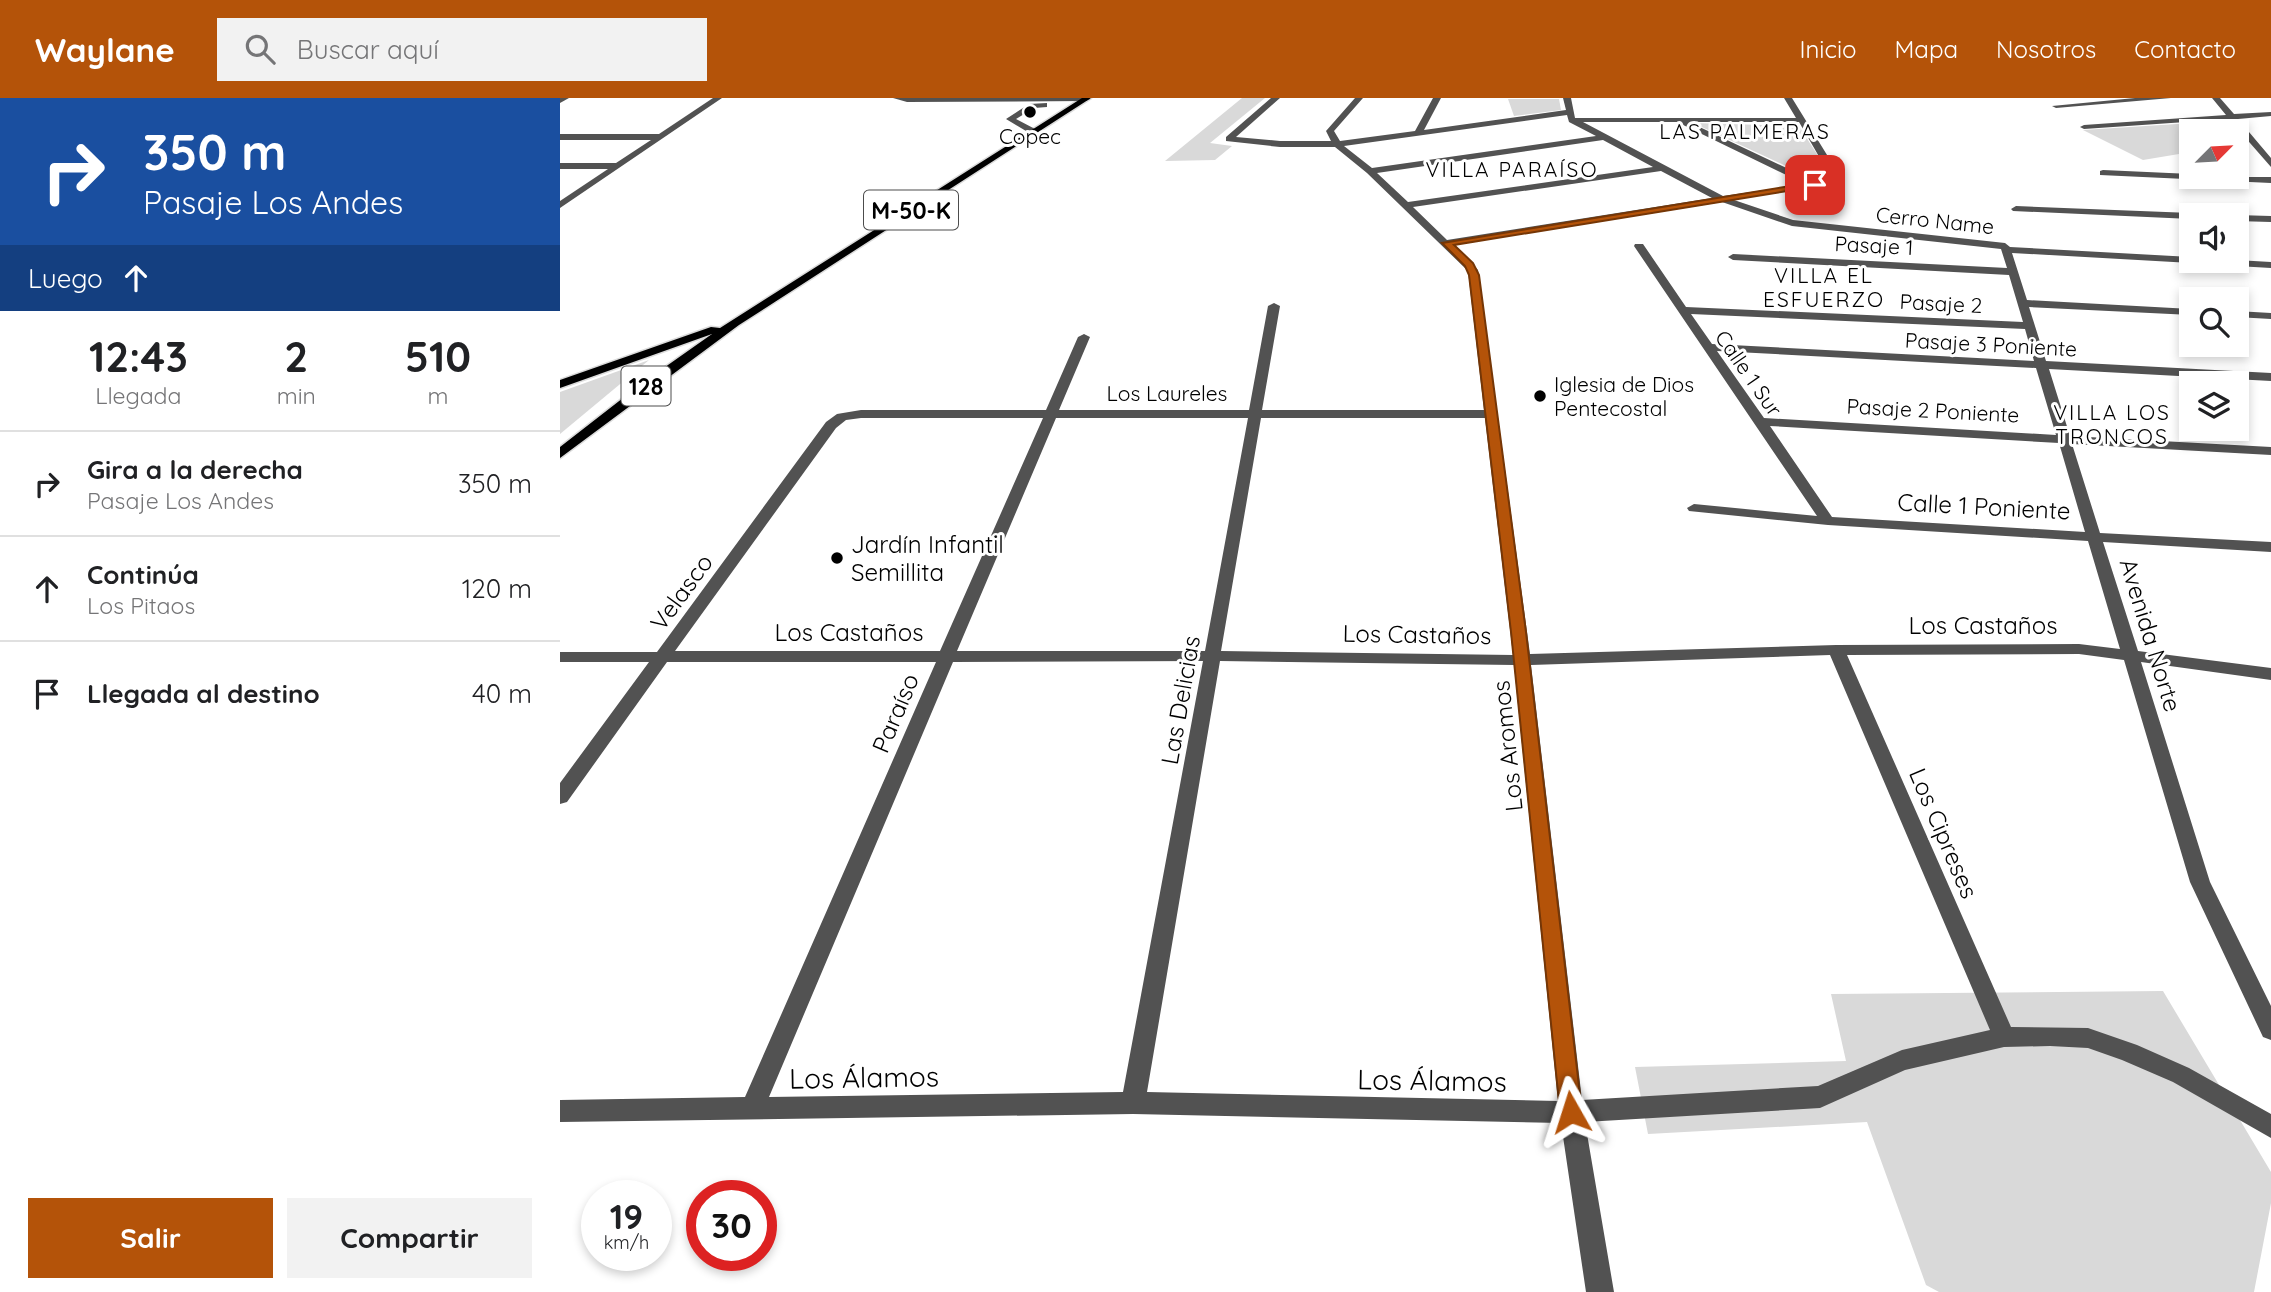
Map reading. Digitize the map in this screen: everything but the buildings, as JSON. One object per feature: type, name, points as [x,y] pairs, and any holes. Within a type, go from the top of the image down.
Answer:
[{"type":"main road","name":"M-50-K","points":[[735,323],[1084,100]]},
{"type":"main road","points":[[560,384],[735,323]]},
{"type":"main road","name":"128","points":[[560,454],[645,387],[735,323]]},
{"type":"street","points":[[560,101],[565,98]]},
{"type":"street","points":[[562,202],[718,98]]},
{"type":"street","points":[[897,98],[1084,100]]},
{"type":"street","points":[[1276,98],[1229,139],[1280,144],[1337,144],[1571,116],[1801,120]]},
{"type":"street","points":[[1337,144],[1330,131],[1359,98]]},
{"type":"street","points":[[1418,133],[1437,98]]},
{"type":"street","points":[[1567,98],[1571,116]]},
{"type":"street","points":[[1447,243],[1838,181],[1788,98]]},
{"type":"street","points":[[2056,106],[2167,98]]},
{"type":"street","points":[[2216,98],[2271,164]]},
{"type":"street","points":[[1034,132],[1010,120],[1032,106],[1084,100]]},
{"type":"street","points":[[2084,127],[2271,114]]},
{"type":"street","name":"Cerro Name","points":[[1571,116],[1721,199],[1801,225],[2005,248],[2179,259]]},
{"type":"street","points":[[1675,119],[1815,185]]},
{"type":"street","points":[[560,137],[661,137]]},
{"type":"street","points":[[1370,172],[1605,137]]},
{"type":"street","name":"Los Aromos","points":[[1337,144],[1406,205],[1473,270],[1522,660],[1571,1112],[1600,1292]]},
{"type":"street","points":[[560,166],[617,166]]},
{"type":"street","points":[[1406,205],[1662,168]]},
{"type":"street","points":[[2103,173],[2271,180]]},
{"type":"street","points":[[2016,209],[2179,216]]},
{"type":"street","points":[[2249,218],[2271,219]]},
{"type":"street","name":"Calle 1 Sur","points":[[1639,246],[1828,521]]},
{"type":"street","name":"Avenida Norte","points":[[2005,248],[2200,882],[2271,1030]]},
{"type":"street","name":"Pasaje 1","points":[[1733,257],[2013,272]]},
{"type":"street","points":[[2249,263],[2271,264]]},
{"type":"street","points":[[2023,303],[2179,311]]},
{"type":"street","name":"Las Delicias","points":[[1133,1103],[1275,306]]},
{"type":"street","name":"Pasaje 2","points":[[1683,310],[2030,326]]},
{"type":"street","points":[[2249,315],[2271,316]]},
{"type":"street","name":"Paraíso","points":[[752,1108],[1084,337]]},
{"type":"street","name":"Pasaje 3 Poniente","points":[[1708,348],[2271,377]]},
{"type":"street","name":"Los Laureles","points":[[842,417],[861,414],[1256,412],[1493,414]]},
{"type":"street","name":"Velasco","points":[[560,797],[831,425],[842,417]]},
{"type":"street","name":"Pasaje 2 Poniente","points":[[1760,422],[2271,451]]},
{"type":"street","name":"Calle 1 Poniente","points":[[1694,508],[1828,521],[2271,547]]},
{"type":"street","name":"Los Castaños","points":[[560,657],[1213,656],[1522,660],[1836,649],[2080,649],[2271,674]]},
{"type":"street","name":"Los Cipreses","points":[[1836,649],[2004,1037]]},
{"type":"street","name":"Los Álamos","points":[[560,1111],[1133,1103],[1571,1112],[1821,1097],[1902,1060],[2004,1037],[2050,1036],[2088,1038],[2129,1052],[2181,1075],[2271,1127]]},
{"type":"shaded area","points":[[1242,98],[1265,98],[1210,143],[1232,146],[1215,160],[1165,161]]},
{"type":"shaded area","points":[[1508,99],[1559,99],[1561,110],[1514,116]]},
{"type":"shaded area","points":[[1693,123],[1799,126],[1829,173],[1826,178],[1814,179]]},
{"type":"shaded area","points":[[2179,124],[2179,154],[2143,160],[2083,130]]},
{"type":"shaded area","points":[[649,360],[560,434],[560,392]]},
{"type":"shaded area","points":[[2163,991],[2271,1172],[2271,1203],[2254,1292],[1939,1292],[1926,1285],[1867,1122],[1648,1134],[1635,1067],[1846,1061],[1831,994]]},
{"type":"place","name":"Copec","points":[[1030,112]]},
{"type":"place","name":"Iglesia de Dios Pentecostal","points":[[1540,396]]},
{"type":"place","name":"Jardín Infantil Semillita","points":[[837,558]]},
{"type":"district","name":"LAS PALMERAS","points":[[1745,131]]},
{"type":"district","name":"VILLA PARAÍSO","points":[[1512,169]]},
{"type":"district","name":"VILLA EL ESFUERZO","points":[[1824,287]]},
{"type":"district","name":"VILLA LOS TRONCOS","points":[[2112,424]]},
{"type":"route","points":[[1571,1112],[1519,632],[1474,275],[1470,265],[1447,243],[1815,185]]}]
